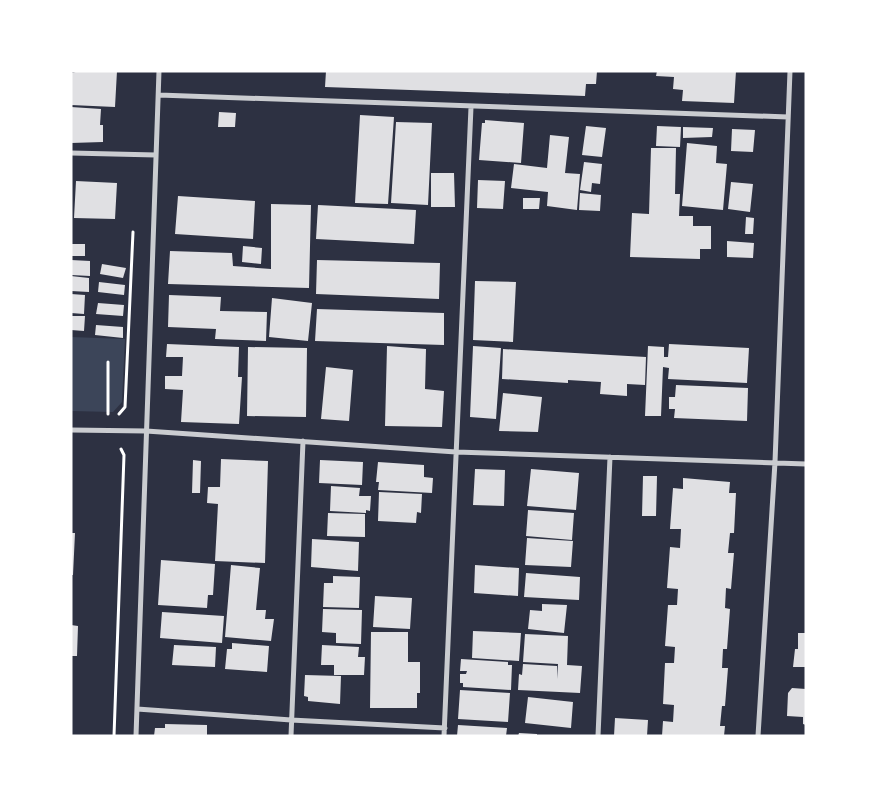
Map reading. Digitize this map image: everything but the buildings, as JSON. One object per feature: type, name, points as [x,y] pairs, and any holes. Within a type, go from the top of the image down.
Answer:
[{"type":"street","points":[[136,736],[159,71]]},
{"type":"street","points":[[758,736],[775,462],[790,71]]},
{"type":"street","points":[[159,95],[788,117]]},
{"type":"street","points":[[444,736],[470,107]]},
{"type":"street","points":[[71,153],[156,155]]},
{"type":"street","points":[[71,430],[146,431],[456,452],[806,464]]},
{"type":"street","points":[[291,736],[303,441]]},
{"type":"street","points":[[598,736],[610,457]]},
{"type":"street","points":[[137,709],[444,728]]},
{"type":"path","points":[[118,430],[118,416],[125,407],[134,222]]},
{"type":"path","points":[[108,362],[108,415]]},
{"type":"path","points":[[114,736],[124,455]]},
{"type":"shaded area","points":[[71,337],[125,339],[122,402],[113,412],[71,411]]}]
